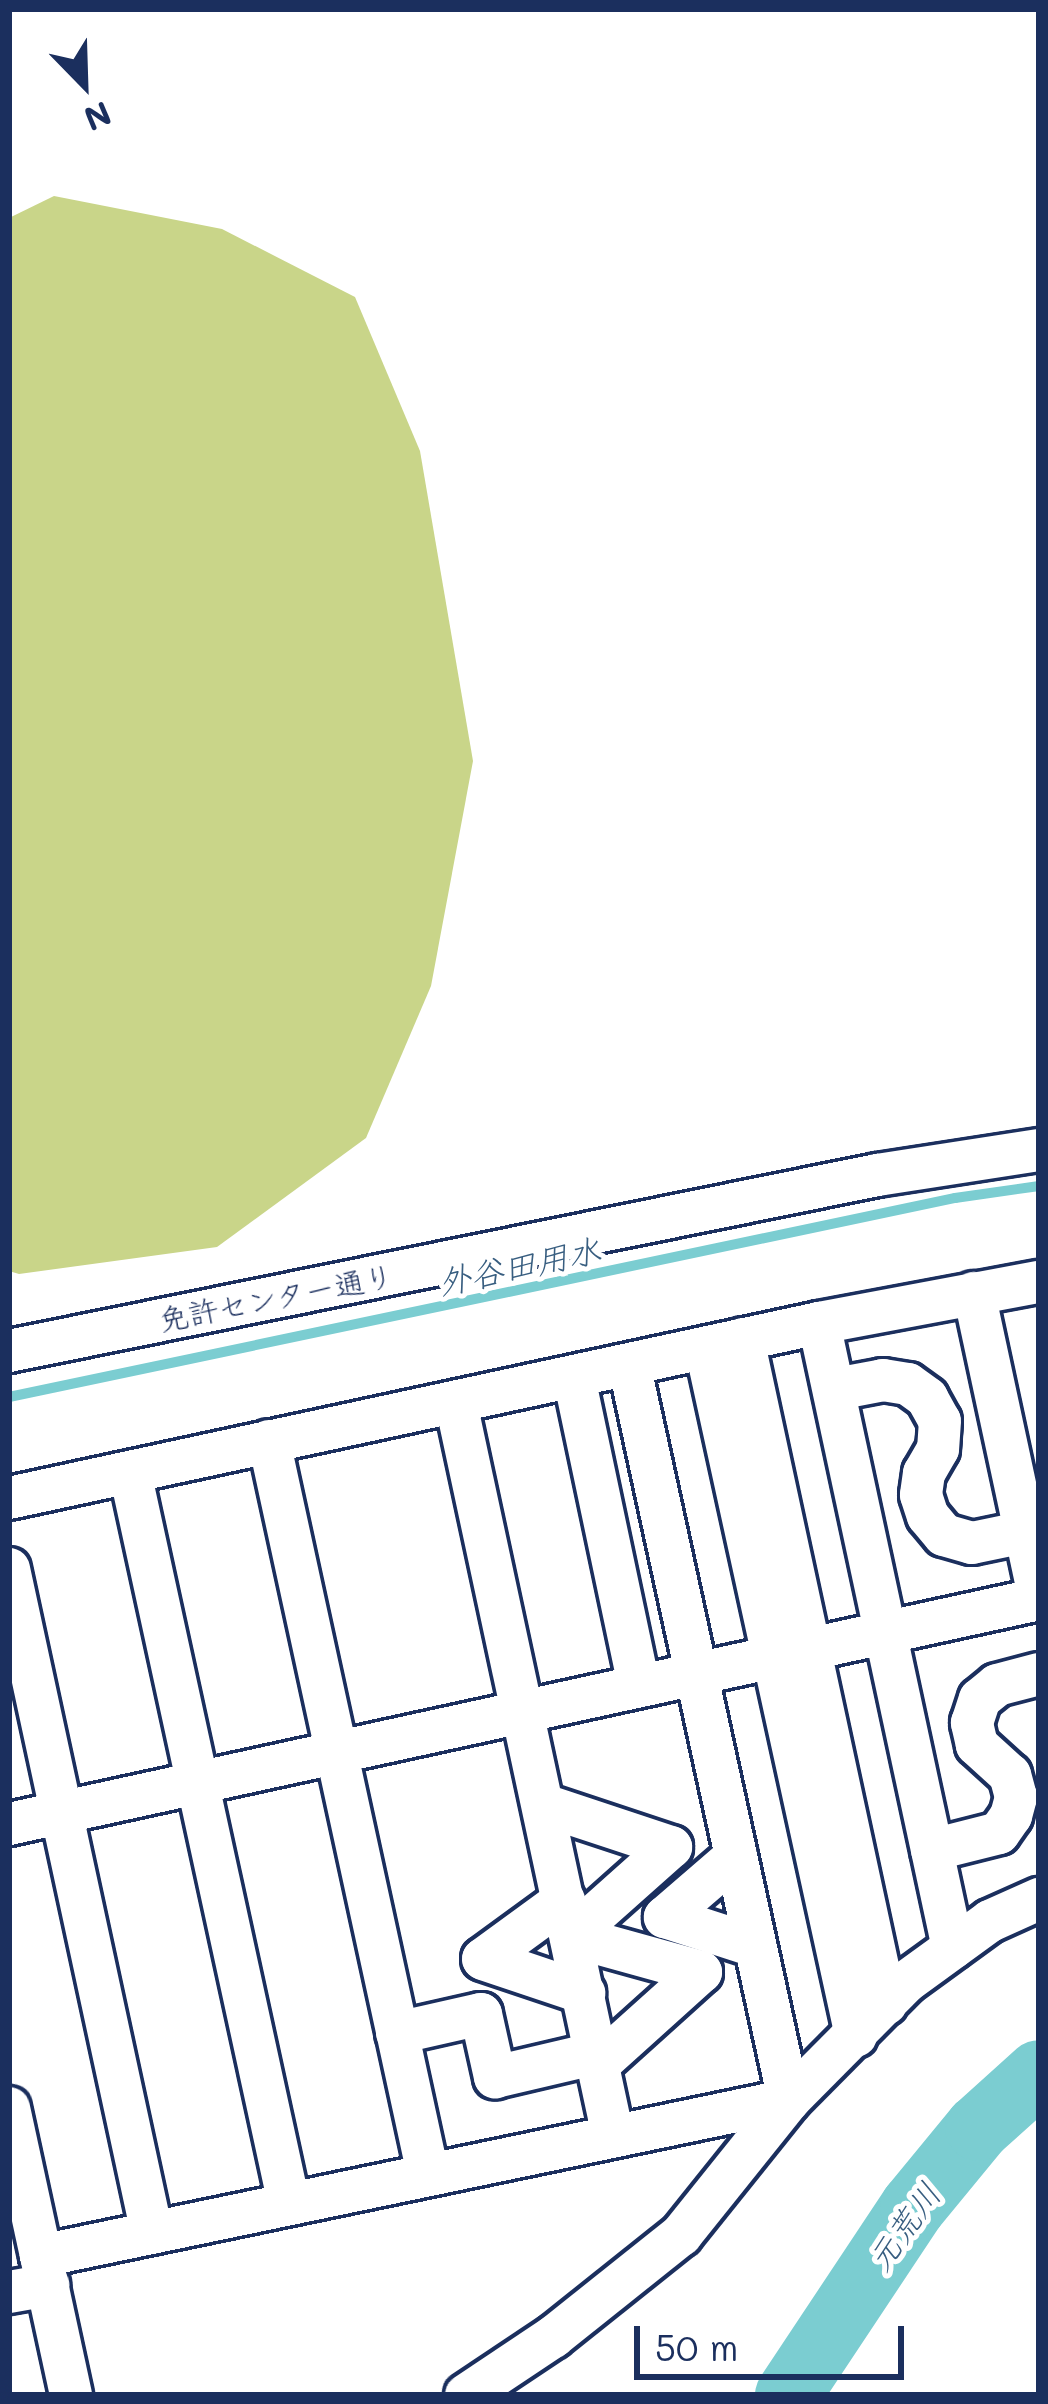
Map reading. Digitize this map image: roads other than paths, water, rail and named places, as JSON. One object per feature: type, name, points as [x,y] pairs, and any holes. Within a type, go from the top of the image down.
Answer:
[{"type":"street","name":"免許センター通り","points":[[9,1351],[878,1175],[1039,1150]]},
{"type":"street","points":[[9,1498],[819,1323],[1039,1282]]},
{"type":"street","points":[[9,1824],[1039,1597],[1025,1532],[1020,1411],[974,1293]]},
{"type":"street","points":[[819,1323],[953,1948]]},
{"type":"street","points":[[724,1344],[791,1653],[856,2036]]},
{"type":"street","points":[[629,1364],[789,2100]]},
{"type":"street","points":[[574,1377],[639,1686]]},
{"type":"street","points":[[836,1389],[883,1380],[908,1384],[927,1398],[940,1421],[938,1449],[924,1473],[921,1495],[928,1516],[944,1535],[972,1543],[1025,1532]]},
{"type":"street","points":[[456,1403],[614,2137]]},
{"type":"street","points":[[269,1441],[428,2174]]},
{"type":"street","points":[[130,1472],[289,2204]]},
{"type":"street","points":[[9,1569],[152,2233]]},
{"type":"street","points":[[791,1653],[886,2004]]},
{"type":"street","points":[[932,1850],[999,1833],[1011,1816],[1016,1797],[1010,1775],[977,1745],[972,1723],[980,1699],[997,1685],[1039,1674]]},
{"type":"street","points":[[544,1805],[671,1847],[568,1918],[483,1960],[584,1993]]},
{"type":"street","points":[[736,1856],[665,1917],[755,1946]]},
{"type":"street","points":[[466,2395],[553,2337],[681,2235],[789,2100],[886,2004],[990,1922],[1039,1899]]},
{"type":"street","points":[[397,2033],[481,2014],[495,2077],[598,2059],[701,1972],[568,1918]]},
{"type":"street","points":[[32,2278],[152,2233],[789,2100]]},
{"type":"street","points":[[9,2108],[32,2278],[71,2395]]},
{"type":"waterway","name":"外谷田用水","points":[[9,1397],[955,1198],[1039,1186]]},
{"type":"waterway","name":"元荒川","points":[[788,2395],[913,2207],[978,2128],[1039,2073]]}]
